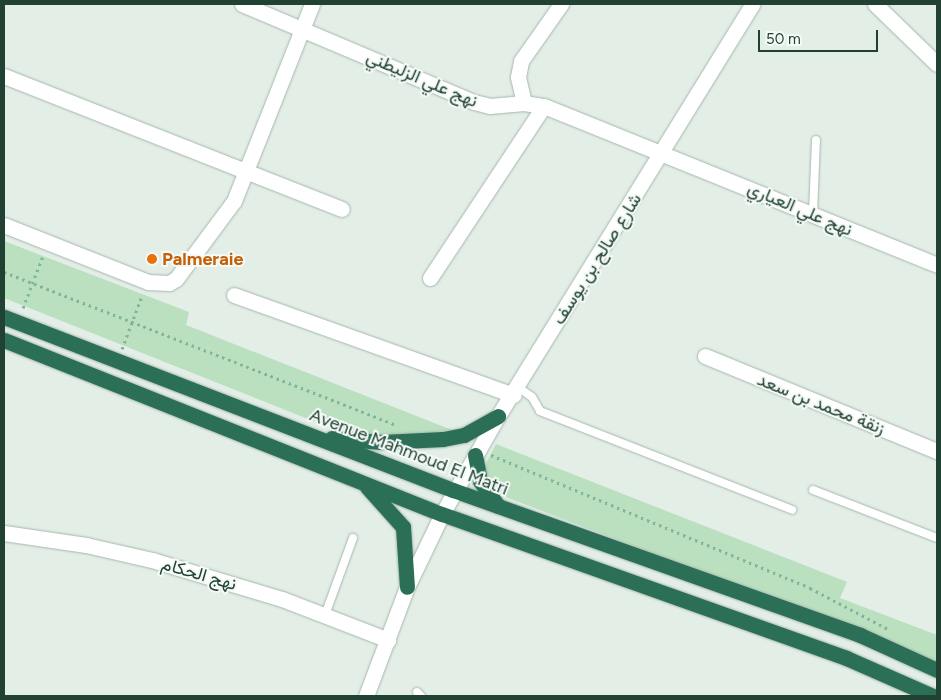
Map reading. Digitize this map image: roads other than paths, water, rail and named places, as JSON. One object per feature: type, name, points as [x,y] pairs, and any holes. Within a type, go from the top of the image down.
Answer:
[{"type":"highway","name":"Avenue Mahmoud El Matri","points":[[11,320],[453,490],[803,614],[937,670]]},
{"type":"highway","points":[[4,340],[442,514],[846,658],[933,696]]},
{"type":"highway","points":[[314,437],[382,442],[444,439],[464,434],[498,416]]},
{"type":"highway","points":[[475,455],[480,480],[498,506]]},
{"type":"highway","points":[[361,481],[403,528],[407,587]]},
{"type":"street","name":"نهج علي الزليطني","points":[[242,4],[474,102],[490,106],[524,103],[544,106],[663,152]]},
{"type":"street","points":[[4,225],[49,241],[148,282],[169,283],[176,279],[234,201],[247,173],[312,4]]},
{"type":"street","points":[[524,103],[518,77],[521,60],[561,4]]},
{"type":"street","name":"شارع صالح بن يوسف","points":[[366,696],[407,587],[453,490],[498,416],[516,391],[752,4]]},
{"type":"street","points":[[875,4],[937,64]]},
{"type":"street","points":[[4,76],[342,209]]},
{"type":"street","points":[[430,278],[544,106]]},
{"type":"street","name":"نهج علي العياري","points":[[663,152],[937,265]]},
{"type":"street","points":[[234,295],[516,391]]},
{"type":"street","name":"زنقة محمد بن سعد","points":[[705,356],[937,451]]},
{"type":"street","name":"نهج الحكام","points":[[6,531],[152,560],[325,615],[388,640]]},
{"type":"lane","points":[[813,214],[816,140]]},
{"type":"lane","points":[[516,391],[532,397],[540,411],[792,510]]},
{"type":"lane","points":[[813,490],[937,538]]},
{"type":"lane","points":[[325,615],[354,538]]},
{"type":"place","name":"Palmeraie","points":[[152,259]]}]
